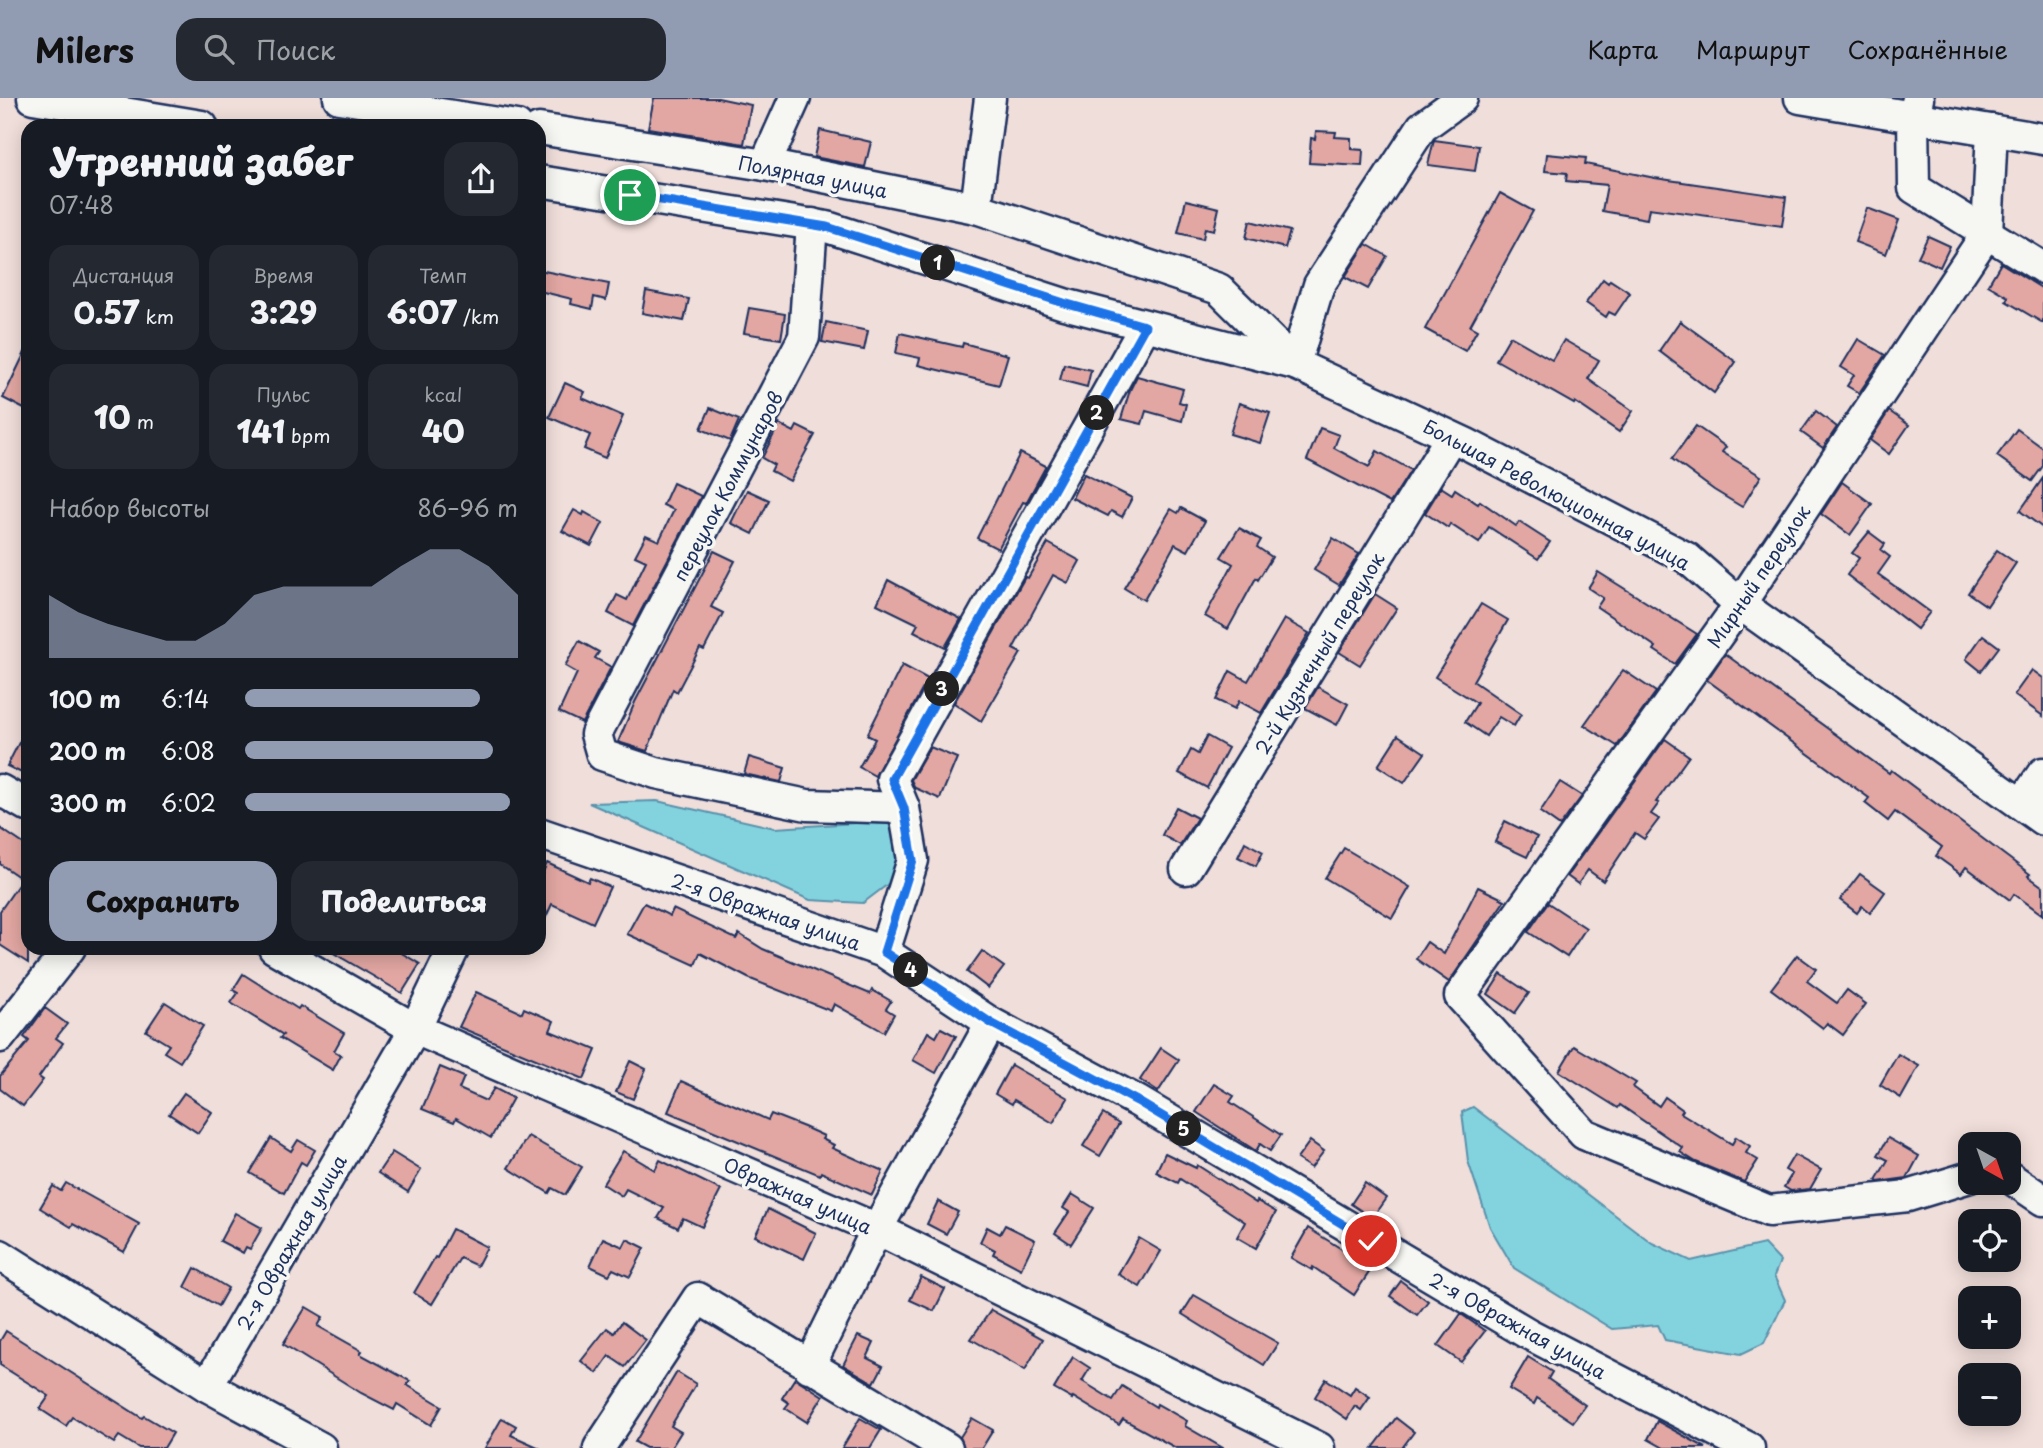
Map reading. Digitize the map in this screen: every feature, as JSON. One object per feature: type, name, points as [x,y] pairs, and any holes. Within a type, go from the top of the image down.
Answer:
[{"type":"street","points":[[33,98],[160,119]]},
{"type":"street","points":[[340,98],[473,119]]},
{"type":"street","points":[[765,165],[794,98]]},
{"type":"street","points":[[976,208],[990,98]]},
{"type":"street","points":[[1295,364],[1319,285],[1422,127],[1462,98]]},
{"type":"street","points":[[1800,98],[1916,107],[1992,130],[2043,139]]},
{"type":"street","points":[[1916,107],[1914,188],[2043,268]]},
{"type":"street","points":[[1987,233],[1992,130]]},
{"type":"street","name":"Полярная улица","points":[[546,131],[765,165],[976,208]]},
{"type":"street","points":[[546,182],[827,227],[1064,303],[1145,326],[892,779],[904,808],[913,860],[884,952]]},
{"type":"street","name":"Большая Революционная улица","points":[[976,208],[1219,289],[1295,364]]},
{"type":"street","name":"переулок Коммунаров","points":[[812,224],[804,337],[596,734],[602,755],[656,773],[807,805],[904,808]]},
{"type":"street","name":"Мирный переулок","points":[[1958,1181],[1908,1196],[1769,1211],[1584,1134],[1460,996],[1740,604],[1987,233]]},
{"type":"street","name":"Большая Революционная улица","points":[[1145,326],[1295,364],[1451,437],[1687,558],[1740,604],[2032,812]]},
{"type":"street","name":"2-й Кузнечный переулок","points":[[1186,869],[1451,437]]},
{"type":"street","points":[[2032,812],[2043,773]]},
{"type":"street","points":[[0,790],[21,802]]},
{"type":"street","name":"2-я Овражная улица","points":[[546,834],[884,952],[991,1023],[1137,1101],[1527,1333],[1749,1448]]},
{"type":"street","points":[[0,1037],[64,955]]},
{"type":"street","name":"Овражная улица","points":[[286,955],[415,1029],[877,1229],[1319,1448]]},
{"type":"street","name":"2-я Овражная улица","points":[[207,1386],[415,1029],[451,955]]},
{"type":"street","points":[[809,1367],[877,1229],[991,1023]]},
{"type":"street","points":[[2021,1185],[2043,1200]]},
{"type":"street","points":[[0,1255],[207,1386],[321,1448]]},
{"type":"street","points":[[600,1448],[698,1298],[947,1448]]},
{"type":"water","points":[[657,801],[775,828],[888,821],[898,849],[896,878],[863,903],[810,900],[589,803]]},
{"type":"water","points":[[1473,1107],[1652,1243],[1691,1261],[1764,1244],[1780,1261],[1774,1276],[1785,1300],[1764,1343],[1741,1354],[1665,1340],[1658,1325],[1612,1329],[1514,1268],[1490,1227],[1468,1161],[1462,1112]]},
{"type":"building","points":[[654,98],[718,98],[751,105],[744,144],[648,128]]},
{"type":"building","points":[[820,130],[871,142],[865,167],[814,157]]},
{"type":"building","points":[[1316,131],[1336,132],[1335,137],[1351,138],[1351,149],[1363,150],[1362,166],[1309,163],[1311,138],[1315,139]]},
{"type":"building","points":[[1434,140],[1479,146],[1475,171],[1428,165]]},
{"type":"building","points":[[1547,154],[1586,158],[1585,164],[1655,178],[1786,197],[1782,226],[1649,208],[1647,219],[1602,211],[1607,185],[1566,181],[1567,173],[1545,171]]},
{"type":"building","points":[[1500,193],[1533,211],[1470,326],[1477,330],[1465,351],[1425,329]]},
{"type":"building","points":[[1186,200],[1219,208],[1214,230],[1205,228],[1203,239],[1178,233]]},
{"type":"building","points":[[1867,208],[1899,220],[1886,254],[1855,242]]},
{"type":"building","points":[[1250,221],[1290,231],[1285,248],[1246,238]]},
{"type":"building","points":[[1928,236],[1950,246],[1940,267],[1918,257]]},
{"type":"building","points":[[1366,244],[1387,256],[1368,289],[1345,277]]},
{"type":"building","points":[[2001,263],[2043,289],[2043,323],[2006,301],[2008,297],[1988,285]]},
{"type":"building","points":[[546,271],[609,284],[606,300],[594,297],[592,309],[571,304],[572,299],[546,293]]},
{"type":"building","points":[[1603,279],[1608,283],[1610,280],[1630,293],[1615,315],[1609,312],[1606,317],[1586,303]]},
{"type":"building","points":[[646,291],[689,299],[684,321],[642,313]]},
{"type":"building","points":[[749,308],[785,314],[781,339],[744,333]]},
{"type":"building","points":[[1680,321],[1736,362],[1714,393],[1659,351]]},
{"type":"building","points":[[826,322],[868,331],[864,350],[822,342]]},
{"type":"building","points":[[900,333],[962,347],[963,343],[1008,355],[999,385],[918,365],[920,358],[896,353]]},
{"type":"building","points":[[1510,336],[1552,360],[1564,340],[1599,360],[1588,379],[1633,411],[1619,432],[1575,402],[1574,404],[1496,360]]},
{"type":"building","points":[[1858,339],[1885,355],[1859,393],[1847,386],[1854,375],[1841,367]]},
{"type":"building","points":[[21,361],[21,407],[3,398]]},
{"type":"building","points":[[1064,364],[1091,370],[1087,387],[1060,380]]},
{"type":"building","points":[[1137,376],[1183,389],[1179,402],[1186,404],[1182,421],[1146,411],[1142,424],[1121,419]]},
{"type":"building","points":[[565,383],[585,392],[582,398],[623,416],[605,458],[584,449],[590,435],[549,417]]},
{"type":"building","points":[[1239,403],[1270,413],[1260,443],[1230,434]]},
{"type":"building","points":[[710,408],[739,420],[730,441],[701,429]]},
{"type":"building","points":[[1816,411],[1837,427],[1823,448],[1801,432]]},
{"type":"building","points":[[1889,411],[1909,425],[1889,454],[1870,440]]},
{"type":"building","points":[[779,424],[794,432],[797,426],[815,435],[790,481],[771,471],[774,465],[762,458]]},
{"type":"building","points":[[1696,426],[1726,447],[1722,452],[1761,476],[1742,507],[1672,459]]},
{"type":"building","points":[[1320,428],[1339,435],[1334,448],[1369,467],[1377,451],[1411,470],[1390,503],[1307,460]]},
{"type":"building","points":[[2017,429],[2043,448],[2043,466],[2032,481],[1997,456]]},
{"type":"building","points":[[1020,453],[1046,466],[998,549],[977,538]]},
{"type":"building","points":[[1084,474],[1132,498],[1122,517],[1111,511],[1108,516],[1072,498]]},
{"type":"building","points":[[2043,478],[2043,528],[2020,511]]},
{"type":"building","points":[[1842,482],[1872,504],[1850,535],[1821,514]]},
{"type":"building","points":[[673,483],[701,496],[633,626],[608,613],[617,595],[627,600],[646,561],[635,556],[646,535],[659,541],[674,510],[663,505]]},
{"type":"building","points":[[1441,487],[1452,494],[1455,489],[1478,504],[1480,501],[1516,526],[1519,522],[1550,542],[1538,559],[1489,527],[1479,543],[1450,524],[1448,528],[1425,513]]},
{"type":"building","points":[[747,490],[769,500],[753,534],[731,523]]},
{"type":"building","points":[[1181,508],[1205,521],[1188,551],[1175,544],[1144,600],[1124,588],[1171,509],[1178,513]]},
{"type":"building","points":[[574,510],[583,515],[584,512],[603,523],[591,546],[562,531]]},
{"type":"building","points":[[1239,528],[1261,540],[1257,547],[1272,557],[1258,580],[1256,578],[1228,629],[1205,616],[1233,564],[1221,557]]},
{"type":"building","points":[[1869,532],[1885,544],[1881,550],[1890,557],[1878,574],[1930,612],[1917,629],[1847,575],[1859,558],[1852,553]]},
{"type":"building","points":[[1333,538],[1359,554],[1339,585],[1314,570]]},
{"type":"building","points":[[1048,543],[1080,561],[1068,583],[1053,575],[1013,649],[1021,653],[981,721],[954,703],[1025,577],[1028,578]]},
{"type":"building","points":[[1997,550],[2016,563],[1987,606],[1968,593]]},
{"type":"building","points":[[714,551],[735,561],[711,607],[723,613],[704,650],[700,648],[677,692],[673,689],[647,751],[618,742],[635,702]]},
{"type":"building","points":[[1598,572],[1697,634],[1675,664],[1654,650],[1656,647],[1597,607],[1603,598],[1588,588]]},
{"type":"building","points":[[888,580],[961,619],[945,647],[914,631],[918,624],[877,604]]},
{"type":"building","points":[[1375,594],[1397,608],[1360,665],[1339,652]]},
{"type":"building","points":[[1481,604],[1508,620],[1473,681],[1521,714],[1514,726],[1499,717],[1486,736],[1465,722],[1477,703],[1435,677]]},
{"type":"building","points":[[1284,619],[1309,633],[1261,713],[1239,701],[1235,709],[1216,700],[1230,671],[1248,681]]},
{"type":"building","points":[[1983,635],[1999,647],[1981,671],[1966,659]]},
{"type":"building","points":[[579,641],[599,652],[595,658],[611,667],[582,723],[559,712],[577,673],[565,666]]},
{"type":"building","points":[[1725,654],[1889,773],[1891,770],[2030,874],[2028,876],[2043,887],[2043,915],[2014,894],[2010,900],[1966,867],[1961,874],[1936,856],[1942,847],[1895,812],[1888,821],[1865,803],[1869,798],[1707,680]]},
{"type":"building","points":[[902,665],[928,679],[875,776],[859,767],[875,739],[867,735]]},
{"type":"building","points":[[1623,670],[1656,692],[1617,746],[1584,725]]},
{"type":"building","points":[[2032,670],[2043,678],[2043,716],[2014,695]]},
{"type":"building","points":[[1318,687],[1348,704],[1337,725],[1305,708]]},
{"type":"building","points":[[1398,735],[1425,753],[1404,783],[1378,766]]},
{"type":"building","points":[[1207,736],[1228,748],[1207,788],[1179,773],[1191,750],[1198,754]]},
{"type":"building","points":[[21,739],[21,773],[7,766]]},
{"type":"building","points":[[1665,739],[1689,756],[1656,802],[1659,803],[1651,814],[1659,819],[1644,839],[1635,833],[1603,881],[1588,870],[1578,884],[1567,876]]},
{"type":"building","points":[[930,747],[957,758],[940,799],[915,788],[911,780]]},
{"type":"building","points":[[749,757],[785,768],[781,782],[744,774]]},
{"type":"building","points":[[1560,782],[1582,796],[1560,826],[1540,812]]},
{"type":"building","points":[[1176,807],[1197,818],[1180,845],[1162,835]]},
{"type":"building","points":[[1505,821],[1537,837],[1527,857],[1495,842]]},
{"type":"building","points":[[0,828],[21,842],[21,878],[0,864]]},
{"type":"building","points":[[1245,842],[1263,852],[1256,866],[1238,857]]},
{"type":"building","points":[[1344,848],[1410,887],[1392,918],[1325,878]]},
{"type":"building","points":[[547,863],[588,882],[590,878],[610,887],[593,923],[552,904],[546,917]]},
{"type":"building","points":[[1860,874],[1885,892],[1870,913],[1862,906],[1857,913],[1840,900]]},
{"type":"building","points":[[21,880],[21,955],[28,955],[28,963],[0,945],[0,911]]},
{"type":"building","points":[[1478,887],[1505,900],[1449,982],[1416,959],[1427,942],[1444,954]]},
{"type":"building","points":[[644,903],[670,916],[673,909],[736,939],[739,934],[763,949],[870,994],[872,990],[891,1001],[886,1009],[894,1014],[884,1032],[834,1004],[831,1011],[748,978],[700,953],[695,965],[627,934]]},
{"type":"building","points":[[1548,903],[1586,928],[1567,957],[1528,932]]},
{"type":"building","points":[[982,951],[1004,967],[988,988],[967,972]]},
{"type":"building","points":[[337,955],[405,955],[420,964],[402,993]]},
{"type":"building","points":[[1797,955],[1816,969],[1807,981],[1837,1003],[1847,990],[1866,1004],[1843,1035],[1827,1023],[1823,1028],[1771,989]]},
{"type":"building","points":[[243,974],[298,1009],[300,1006],[344,1033],[334,1051],[341,1055],[333,1070],[280,1038],[283,1035],[231,1003],[238,993],[233,990]]},
{"type":"building","points":[[1501,974],[1529,993],[1515,1013],[1488,994]]},
{"type":"building","points":[[476,992],[522,1013],[524,1008],[554,1021],[550,1031],[596,1050],[584,1079],[459,1027]]},
{"type":"building","points":[[165,1002],[203,1026],[180,1062],[164,1052],[169,1045],[146,1031]]},
{"type":"building","points":[[45,1008],[67,1024],[56,1038],[63,1043],[39,1077],[43,1080],[23,1106],[0,1089],[0,1076],[29,1041],[24,1037]]},
{"type":"building","points":[[941,1028],[956,1036],[936,1073],[913,1060],[928,1032],[936,1037]]},
{"type":"building","points":[[1574,1046],[1636,1083],[1633,1087],[1659,1106],[1665,1097],[1683,1110],[1681,1113],[1732,1144],[1736,1137],[1750,1146],[1746,1153],[1758,1160],[1744,1182],[1696,1162],[1680,1152],[1683,1148],[1620,1105],[1618,1108],[1559,1071]]},
{"type":"building","points":[[1161,1048],[1179,1060],[1158,1092],[1140,1080]]},
{"type":"building","points":[[1898,1054],[1919,1066],[1901,1098],[1880,1085]]},
{"type":"building","points":[[630,1061],[646,1069],[633,1099],[616,1092]]},
{"type":"building","points":[[1011,1065],[1068,1098],[1053,1123],[1014,1100],[1012,1104],[995,1094]]},
{"type":"building","points":[[440,1067],[464,1077],[459,1089],[486,1101],[494,1088],[513,1098],[491,1138],[456,1118],[454,1122],[422,1109]]},
{"type":"building","points":[[681,1081],[768,1120],[771,1114],[804,1127],[824,1136],[822,1139],[834,1145],[832,1148],[883,1171],[872,1195],[668,1112]]},
{"type":"building","points":[[1214,1084],[1234,1096],[1230,1102],[1281,1135],[1270,1151],[1260,1144],[1256,1151],[1196,1112]]},
{"type":"building","points":[[184,1093],[212,1112],[198,1133],[169,1114]]},
{"type":"building","points":[[1103,1114],[1119,1124],[1100,1156],[1083,1146]]},
{"type":"building","points":[[528,1136],[582,1167],[565,1195],[552,1188],[549,1193],[508,1168]]},
{"type":"building","points":[[271,1138],[291,1151],[298,1140],[315,1150],[306,1165],[301,1162],[284,1193],[250,1173]]},
{"type":"building","points":[[1888,1138],[1919,1156],[1907,1178],[1878,1182],[1876,1180],[1888,1160],[1878,1155]]},
{"type":"building","points":[[1310,1141],[1324,1151],[1311,1168],[1297,1159]]},
{"type":"building","points":[[623,1151],[655,1170],[660,1160],[721,1190],[702,1227],[683,1218],[678,1228],[658,1218],[664,1208],[626,1189],[622,1196],[603,1184]]},
{"type":"building","points":[[392,1152],[421,1170],[408,1192],[378,1173]]},
{"type":"building","points":[[1165,1153],[1196,1168],[1197,1165],[1256,1203],[1257,1201],[1276,1212],[1256,1248],[1237,1237],[1245,1222],[1180,1179],[1178,1183],[1156,1172]]},
{"type":"building","points":[[1794,1155],[1821,1170],[1810,1189],[1791,1191],[1784,1187],[1792,1174],[1785,1170]]},
{"type":"building","points":[[66,1183],[139,1224],[124,1252],[73,1224],[71,1227],[40,1208],[53,1186],[61,1191]]},
{"type":"building","points":[[1365,1183],[1386,1198],[1372,1218],[1351,1204]]},
{"type":"building","points":[[1072,1194],[1094,1208],[1071,1244],[1055,1233],[1069,1212],[1063,1208]]},
{"type":"building","points":[[938,1201],[958,1212],[946,1234],[927,1224]]},
{"type":"building","points":[[768,1209],[816,1233],[804,1259],[755,1236]]},
{"type":"building","points":[[235,1213],[262,1228],[250,1249],[246,1247],[243,1253],[220,1241]]},
{"type":"building","points":[[1005,1225],[1035,1240],[1021,1269],[993,1254],[995,1250],[980,1242],[987,1227],[1000,1234]]},
{"type":"building","points":[[1308,1228],[1372,1268],[1354,1295],[1313,1267],[1312,1270],[1291,1258]]},
{"type":"building","points":[[452,1229],[487,1247],[477,1266],[460,1258],[432,1304],[414,1293]]},
{"type":"building","points":[[603,1238],[623,1247],[627,1239],[645,1248],[630,1277],[613,1269],[609,1275],[590,1266]]},
{"type":"building","points":[[1139,1238],[1161,1251],[1140,1287],[1118,1274]]},
{"type":"building","points":[[195,1268],[228,1288],[218,1306],[185,1287]]},
{"type":"building","points":[[921,1277],[945,1289],[934,1311],[910,1300]]},
{"type":"building","points":[[1401,1281],[1428,1301],[1417,1315],[1390,1296]]},
{"type":"building","points":[[1194,1295],[1278,1343],[1264,1365],[1182,1314]]},
{"type":"building","points":[[306,1307],[323,1317],[318,1326],[362,1351],[360,1354],[410,1381],[407,1385],[442,1406],[431,1425],[397,1404],[394,1410],[361,1393],[283,1344]]},
{"type":"building","points":[[991,1310],[1043,1339],[1025,1370],[971,1339]]},
{"type":"building","points":[[1461,1314],[1485,1331],[1461,1362],[1438,1346]]},
{"type":"building","points":[[622,1322],[646,1340],[625,1367],[609,1356],[597,1373],[581,1361],[607,1328],[614,1333]]},
{"type":"building","points":[[6,1331],[142,1418],[144,1416],[173,1433],[164,1448],[139,1448],[119,1436],[114,1443],[72,1417],[66,1426],[40,1409],[49,1396],[0,1365],[0,1341]]},
{"type":"building","points":[[858,1336],[874,1343],[867,1358],[883,1366],[874,1383],[843,1365]]},
{"type":"building","points":[[1073,1357],[1090,1368],[1082,1381],[1113,1400],[1122,1386],[1156,1407],[1157,1404],[1187,1421],[1185,1426],[1223,1448],[1176,1448],[1123,1419],[1119,1425],[1073,1397],[1072,1399],[1054,1389]]},
{"type":"building","points":[[1528,1357],[1552,1372],[1548,1379],[1585,1405],[1573,1422],[1537,1398],[1534,1404],[1509,1389]]},
{"type":"building","points":[[677,1372],[696,1384],[671,1426],[681,1432],[671,1448],[646,1448],[635,1442]]},
{"type":"building","points":[[795,1378],[823,1396],[807,1422],[785,1408],[789,1403],[782,1398]]},
{"type":"building","points":[[1326,1379],[1350,1395],[1355,1387],[1370,1397],[1361,1410],[1355,1406],[1347,1419],[1315,1397]]},
{"type":"building","points":[[502,1418],[516,1426],[511,1435],[540,1448],[485,1448]]},
{"type":"building","points":[[860,1418],[881,1430],[870,1448],[842,1448]]},
{"type":"building","points":[[972,1418],[993,1430],[982,1448],[964,1448],[960,1437]]},
{"type":"building","points":[[1396,1418],[1414,1432],[1402,1448],[1373,1448]]},
{"type":"building","points":[[1657,1421],[1706,1448],[1664,1448],[1648,1439]]},
{"type":"route","points":[[630,195],[827,227],[1064,303],[1145,326],[892,779],[904,808],[913,860],[884,952],[991,1023],[1137,1101],[1371,1241]]}]
